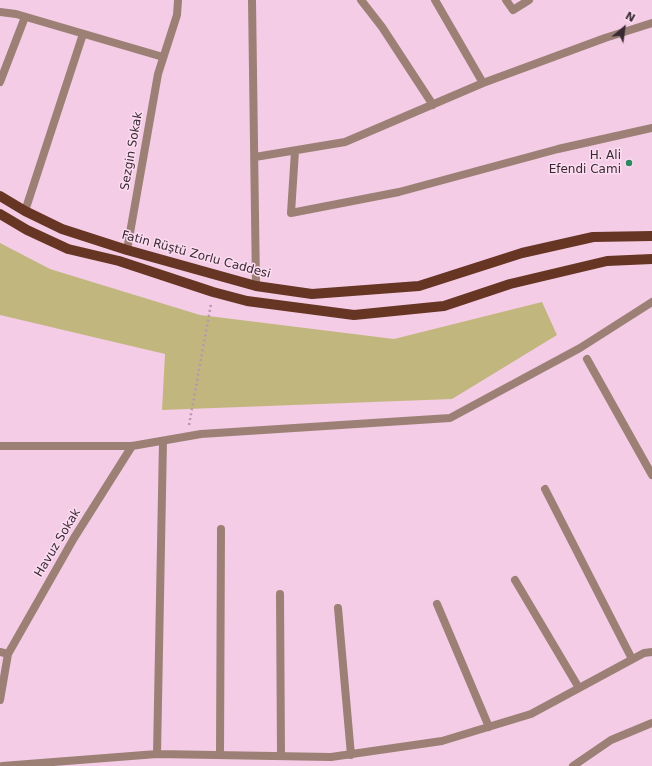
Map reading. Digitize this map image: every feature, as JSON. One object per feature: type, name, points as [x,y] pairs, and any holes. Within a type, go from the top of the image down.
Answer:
[{"type":"main road","name":"Fatin Rüştü Zorlu Caddesi","points":[[0,196],[25,211],[62,229],[127,250],[256,286],[312,294],[420,286],[522,253],[586,239],[652,236]]},
{"type":"main road","points":[[0,214],[27,230],[68,249],[119,261],[213,292],[247,301],[354,315],[444,306],[510,284],[607,261],[652,259]]},
{"type":"street","name":"Sezgin Sokak","points":[[127,250],[158,74],[177,15],[178,0]]},
{"type":"street","points":[[252,0],[256,286]]},
{"type":"street","points":[[361,0],[382,27],[433,105]]},
{"type":"street","points":[[435,0],[483,83]]},
{"type":"street","points":[[506,0],[513,10],[529,0]]},
{"type":"street","points":[[0,12],[25,17],[163,57]]},
{"type":"street","points":[[0,82],[25,17]]},
{"type":"street","points":[[255,157],[345,142],[483,83],[605,38],[652,23]]},
{"type":"street","points":[[25,211],[83,34]]},
{"type":"street","points":[[295,151],[291,213],[399,192],[558,149],[652,128]]},
{"type":"street","points":[[0,446],[132,446],[201,434],[450,418],[575,350],[652,302]]},
{"type":"street","points":[[587,359],[652,475]]},
{"type":"street","points":[[157,754],[163,441]]},
{"type":"street","name":"Havuz Sokak","points":[[0,700],[4,653],[132,446]]},
{"type":"street","points":[[545,489],[632,660]]},
{"type":"street","points":[[220,755],[221,529]]},
{"type":"street","points":[[515,580],[579,688]]},
{"type":"street","points":[[280,594],[281,756]]},
{"type":"street","points":[[437,604],[490,727]]},
{"type":"street","points":[[338,608],[351,755]]},
{"type":"street","points":[[2,766],[157,754],[331,757],[442,741],[531,714],[644,653],[652,652]]},
{"type":"street","points":[[573,766],[611,740],[652,723]]},
{"type":"path","points":[[187,436],[213,292]]},
{"type":"shaded area","points":[[0,243],[50,269],[200,315],[394,339],[542,302],[557,335],[452,399],[162,410],[165,354],[0,315]]},
{"type":"place","name":"H. Ali Efendi Cami","points":[[629,163]]}]
